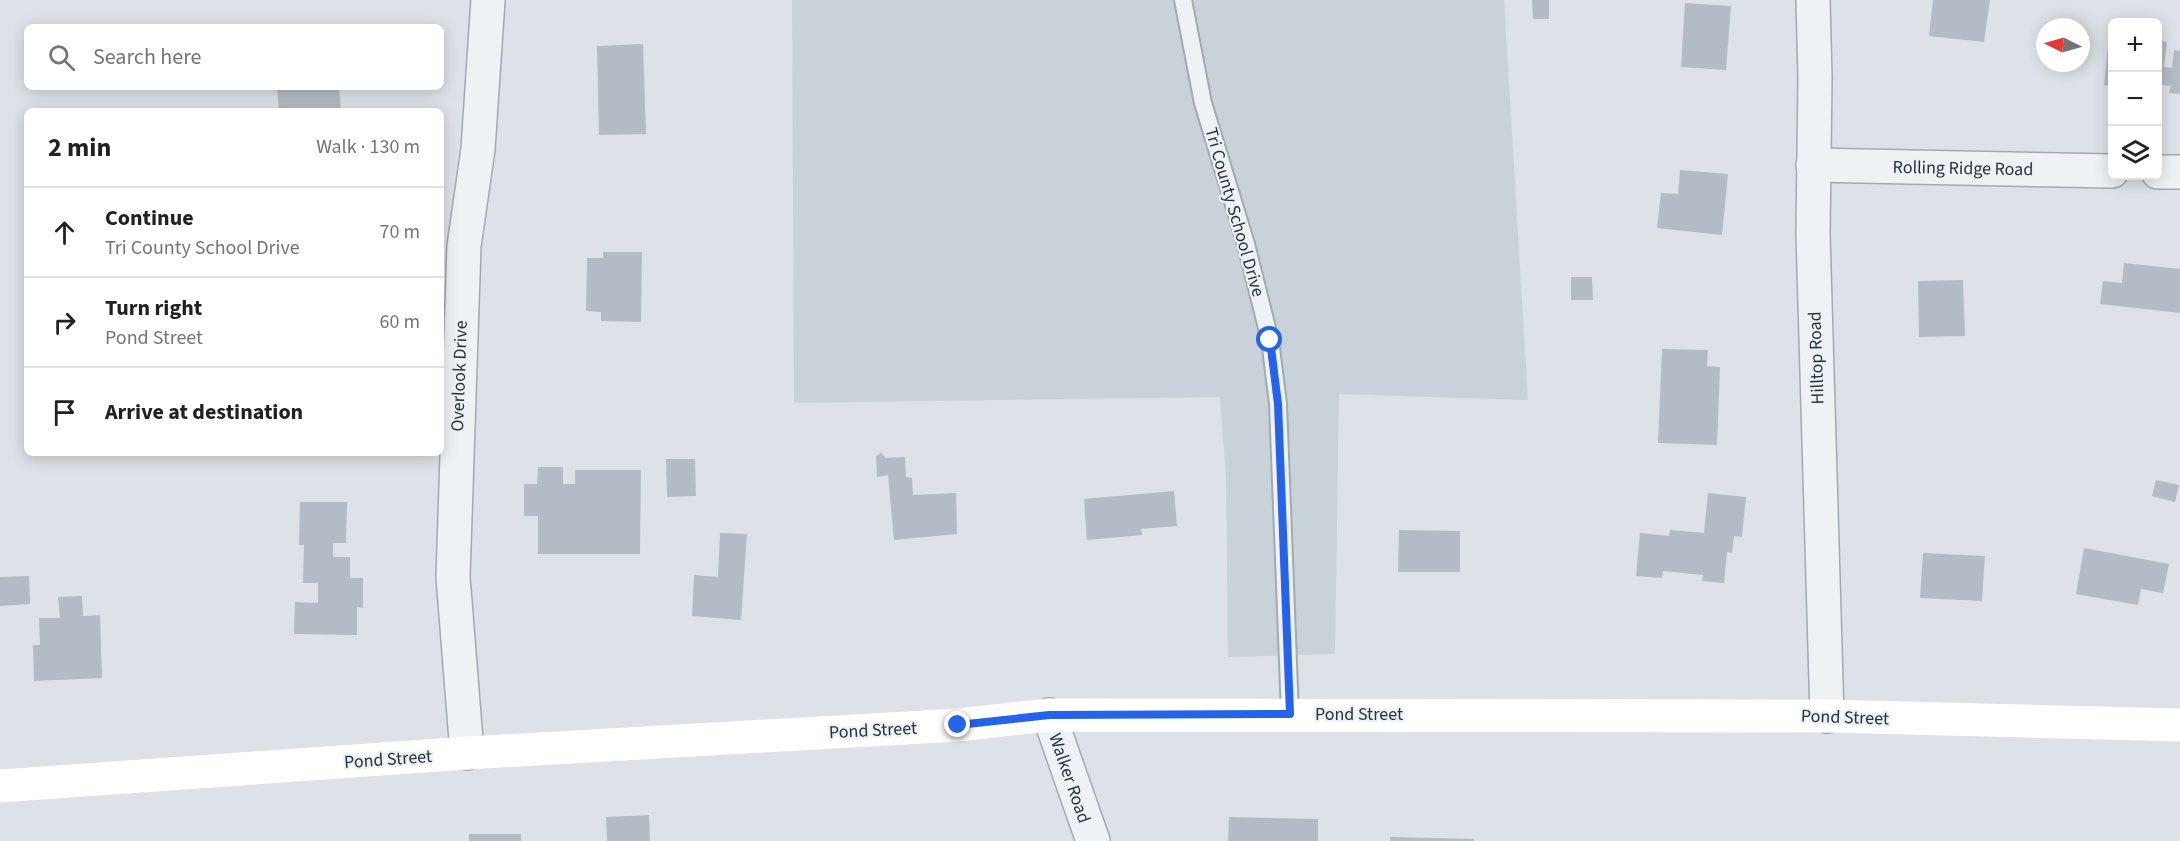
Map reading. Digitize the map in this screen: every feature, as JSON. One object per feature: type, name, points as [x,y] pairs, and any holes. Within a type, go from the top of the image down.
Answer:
[{"type":"main road","name":"Pond Street","points":[[0,786],[467,753],[958,725],[1049,715],[1827,716],[2180,725]]},
{"type":"street","name":"Overlook Drive","points":[[467,753],[453,566],[464,246],[478,149],[488,0]]},
{"type":"street","name":"Hilltop Road","points":[[1813,0],[1813,234],[1827,716]]},
{"type":"street","name":"Rolling Ridge Road","points":[[1813,165],[2108,171]]},
{"type":"street","points":[[2162,172],[2180,172]]},
{"type":"street","name":"Walker Road","points":[[1049,715],[1092,841]]},
{"type":"lane","name":"Tri County School Drive","points":[[1183,0],[1203,103],[1246,244],[1270,340],[1279,415],[1290,714]]},
{"type":"shaded area","points":[[792,0],[1504,0],[1528,400],[1339,394],[1335,654],[1228,657],[1226,479],[1220,397],[794,403]]},
{"type":"building","points":[[1532,0],[1549,0],[1549,19],[1533,19]]},
{"type":"building","points":[[1933,0],[1990,0],[1984,42],[1929,36]]},
{"type":"building","points":[[1685,3],[1731,6],[1726,70],[1681,67]]},
{"type":"building","points":[[2162,41],[2167,42],[2164,67],[2172,68],[2174,50],[2180,51],[2180,94],[2169,93],[2171,86],[2162,85]]},
{"type":"building","points":[[643,44],[646,134],[599,135],[597,46]]},
{"type":"building","points":[[2108,45],[2108,86],[2104,85]]},
{"type":"building","points":[[277,90],[339,90],[341,108],[279,108]]},
{"type":"building","points":[[1680,170],[1728,174],[1722,235],[1657,228],[1661,193],[1678,194]]},
{"type":"building","points":[[603,252],[642,252],[641,322],[601,321],[601,312],[586,311],[587,258],[603,258]]},
{"type":"building","points":[[2124,263],[2180,269],[2180,313],[2100,304],[2103,281],[2122,283]]},
{"type":"building","points":[[1571,277],[1592,277],[1593,300],[1571,300]]},
{"type":"building","points":[[1963,280],[1965,336],[1919,337],[1918,281]]},
{"type":"building","points":[[1662,349],[1708,350],[1707,366],[1720,367],[1717,445],[1658,443]]},
{"type":"building","points":[[881,453],[886,458],[905,457],[906,477],[912,478],[913,495],[956,493],[957,534],[894,540],[888,475],[877,477],[876,456]]},
{"type":"building","points":[[666,459],[695,459],[696,496],[667,497]]},
{"type":"building","points":[[538,467],[563,467],[563,484],[575,484],[575,470],[641,470],[640,554],[538,554],[538,516],[524,516],[524,484],[537,484]]},
{"type":"building","points":[[2156,480],[2179,485],[2175,502],[2152,496]]},
{"type":"building","points":[[1174,491],[1177,526],[1141,529],[1142,535],[1087,540],[1084,499]]},
{"type":"building","points":[[1708,493],[1746,497],[1742,537],[1734,536],[1732,553],[1727,552],[1724,583],[1702,581],[1703,575],[1663,571],[1662,578],[1636,576],[1640,533],[1669,536],[1670,530],[1704,533]]},
{"type":"building","points":[[300,502],[347,502],[346,543],[333,543],[333,557],[350,557],[350,578],[363,578],[363,608],[357,607],[357,635],[294,634],[295,602],[318,603],[318,583],[303,583],[304,545],[299,545]]},
{"type":"building","points":[[1399,530],[1460,531],[1460,572],[1398,572]]},
{"type":"building","points":[[720,533],[747,534],[741,620],[692,616],[694,575],[718,577]]},
{"type":"building","points":[[2084,548],[2169,564],[2163,593],[2141,589],[2138,605],[2076,594]]},
{"type":"building","points":[[1923,553],[1985,556],[1982,601],[1920,598]]},
{"type":"building","points":[[29,576],[30,604],[0,606],[0,577]]},
{"type":"building","points":[[82,596],[83,616],[100,615],[102,678],[34,681],[33,645],[40,645],[39,618],[60,618],[58,597]]},
{"type":"building","points":[[649,815],[650,841],[607,841],[606,817]]},
{"type":"building","points":[[1229,817],[1318,819],[1318,841],[1228,841]]},
{"type":"building","points":[[469,834],[521,834],[521,841],[469,841]]},
{"type":"building","points":[[1390,837],[1474,839],[1474,841],[1390,841]]},
{"type":"route","points":[[958,725],[1049,715],[1290,714],[1278,404],[1270,340]]}]
